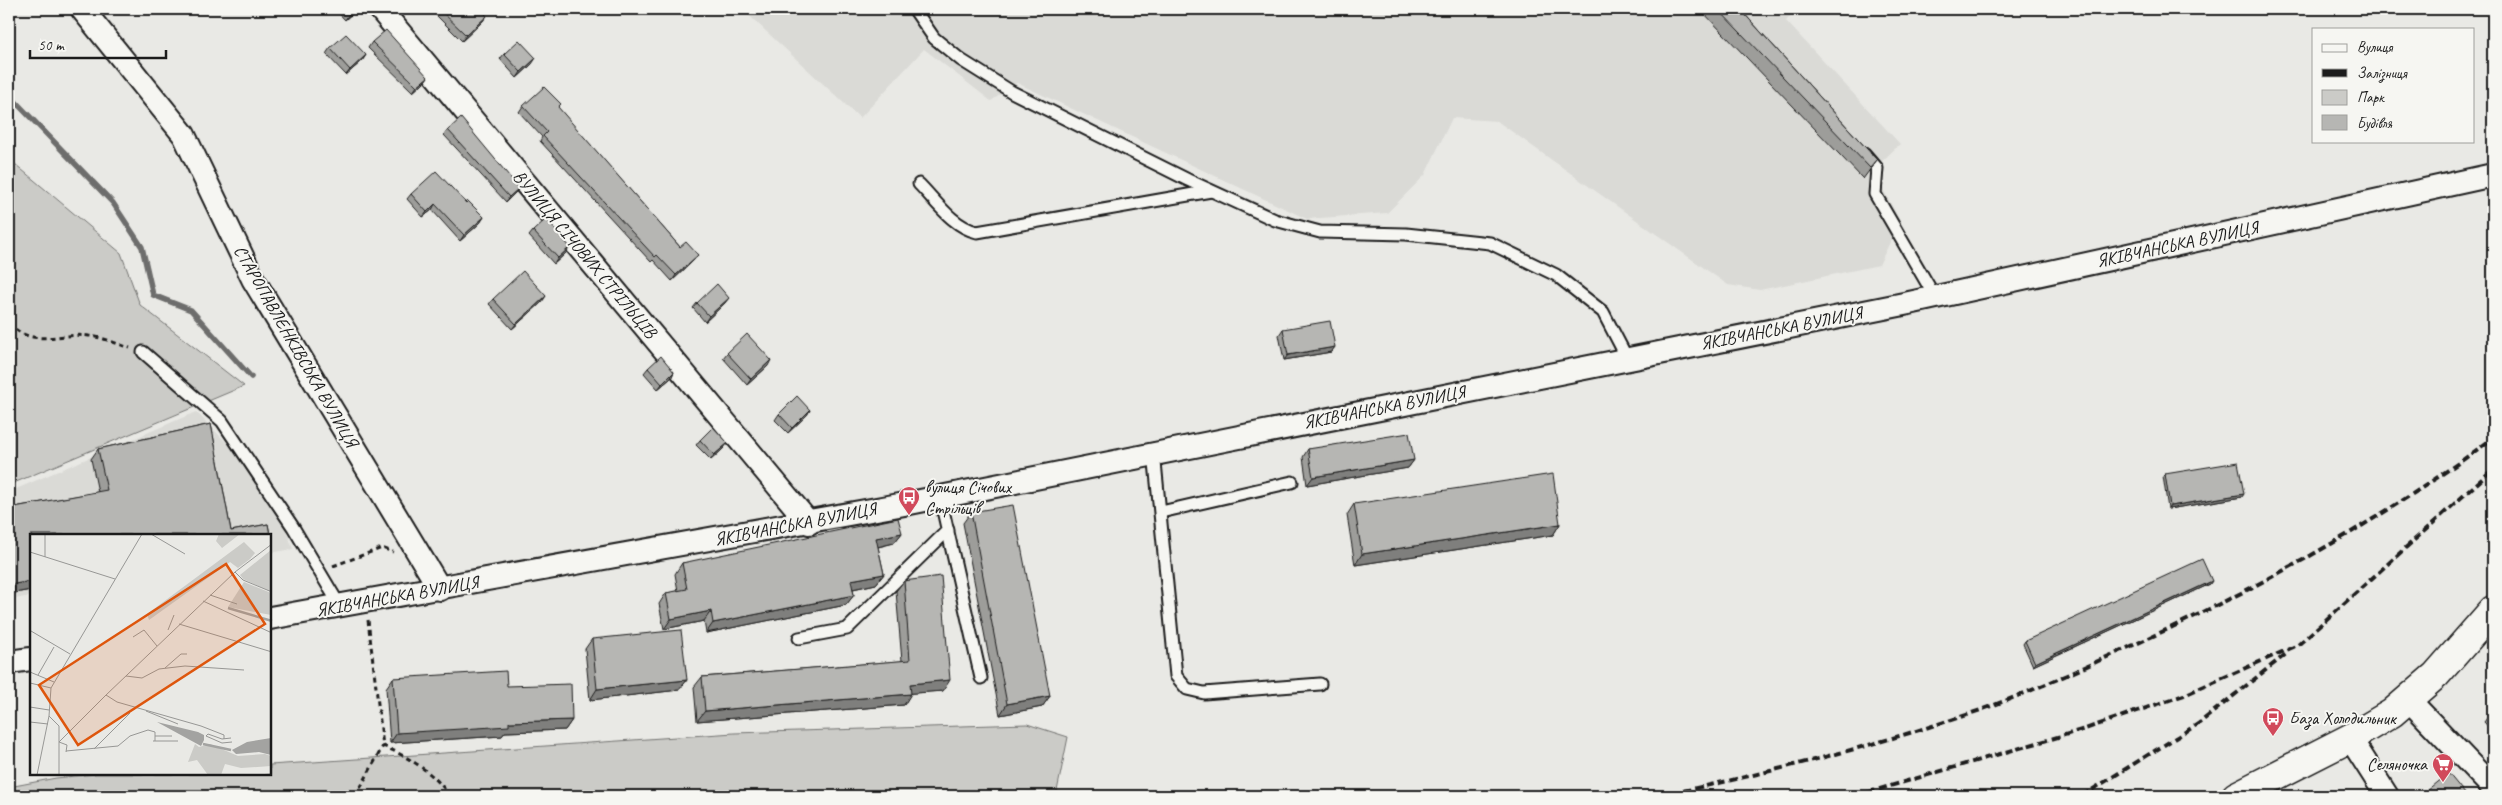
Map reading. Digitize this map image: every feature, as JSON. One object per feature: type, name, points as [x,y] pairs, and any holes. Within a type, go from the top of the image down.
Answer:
[{"type":"main road","points":[[2236,796],[2350,738],[2409,700],[2436,675],[2493,610]]},
{"type":"street","name":"СТАРОПАВЛЕНКІВСЬКА ВУЛИЦЯ","points":[[82,9],[184,134],[253,279],[425,561],[440,589]]},
{"type":"street","name":"ВУЛИЦЯ СІЧОВИХ СТРІЛЬЦІВ","points":[[380,9],[809,523]]},
{"type":"street","name":"ЯКІВЧАНСЬКА ВУЛИЦЯ","points":[[271,618],[809,523],[1154,452],[1935,297],[2493,175]]},
{"type":"street","points":[[9,662],[30,658]]},
{"type":"street","points":[[2409,700],[2493,788]]},
{"type":"street","points":[[2350,738],[2387,796]]},
{"type":"lane","points":[[914,9],[934,38],[961,60],[1012,92],[1211,191],[1275,220],[1320,232],[1406,234],[1490,243],[1556,275],[1603,312],[1628,358]]},
{"type":"lane","points":[[1856,144],[1877,168],[1875,194],[1935,297]]},
{"type":"lane","points":[[919,184],[966,230],[977,232],[1211,191]]},
{"type":"lane","points":[[143,352],[222,421],[293,527],[340,606]]},
{"type":"lane","points":[[1154,452],[1176,676],[1187,689],[1204,693],[1320,684]]},
{"type":"lane","points":[[1161,512],[1292,482]]},
{"type":"lane","points":[[940,496],[981,678]]},
{"type":"lane","points":[[799,638],[847,628],[948,530]]},
{"type":"path","points":[[9,323],[14,330],[38,339],[89,336],[143,352]]},
{"type":"path","points":[[319,572],[382,548],[425,561]]},
{"type":"path","points":[[356,796],[383,746],[366,602]]},
{"type":"path","points":[[383,746],[409,758],[444,788],[450,796]]},
{"type":"shaded area","points":[[742,9],[1797,9],[1786,21],[1900,144],[1878,165],[1884,191],[1906,232],[1891,240],[1879,265],[1760,290],[1728,285],[1497,121],[1452,118],[1425,175],[1387,213],[1307,219],[1017,83],[991,101],[924,49],[860,118]]},
{"type":"shaded area","points":[[196,412],[238,454],[283,522],[293,549],[271,553],[271,534],[30,534],[30,596],[9,600],[9,492]]},
{"type":"green space","points":[[9,159],[121,253],[140,305],[244,386],[9,485]]},
{"type":"green space","points":[[1027,724],[1068,737],[1056,796],[9,796],[9,787],[56,778],[86,775],[271,775],[271,765],[734,733]]},
{"type":"building","points":[[344,9],[355,9],[349,14]]},
{"type":"building","points":[[439,9],[481,9],[487,16],[466,35]]},
{"type":"building","points":[[1718,9],[1740,9],[1877,160],[1870,168]]},
{"type":"building","points":[[386,30],[428,77],[417,86],[372,42]]},
{"type":"building","points":[[346,34],[366,55],[350,70],[330,48]]},
{"type":"building","points":[[519,40],[536,58],[521,72],[504,54]]},
{"type":"building","points":[[544,87],[561,104],[558,107],[680,247],[686,242],[698,255],[676,275],[657,255],[655,257],[543,136],[547,132],[523,106]]},
{"type":"building","points":[[461,118],[519,188],[509,197],[448,130]]},
{"type":"building","points":[[436,171],[466,203],[468,201],[484,217],[464,235],[435,204],[427,212],[411,194]]},
{"type":"building","points":[[546,219],[570,247],[558,258],[533,231]]},
{"type":"building","points":[[523,271],[546,296],[516,324],[493,299]]},
{"type":"building","points":[[717,284],[729,298],[709,316],[697,303]]},
{"type":"building","points":[[1330,321],[1335,347],[1288,355],[1283,329]]},
{"type":"building","points":[[747,334],[771,360],[751,379],[727,353]]},
{"type":"building","points":[[661,356],[674,372],[662,384],[648,368]]},
{"type":"building","points":[[797,396],[810,410],[792,428],[779,414]]},
{"type":"building","points":[[211,424],[231,531],[268,524],[270,534],[30,534],[30,581],[9,585],[9,508],[107,490],[98,449]]},
{"type":"building","points":[[713,427],[728,443],[714,455],[700,440]]},
{"type":"building","points":[[1409,433],[1414,460],[1313,477],[1308,449]]},
{"type":"building","points":[[2238,462],[2244,494],[2170,506],[2165,474]]},
{"type":"building","points":[[1553,474],[1560,524],[1362,554],[1354,504]]},
{"type":"building","points":[[1013,505],[1050,696],[1007,704],[971,512]]},
{"type":"building","points":[[898,518],[902,533],[876,538],[884,574],[851,580],[854,595],[713,623],[711,611],[671,619],[666,593],[687,589],[682,563]]},
{"type":"building","points":[[2202,559],[2212,581],[2035,663],[2025,641]]},
{"type":"building","points":[[941,576],[950,680],[910,684],[911,694],[705,711],[702,677],[910,660],[904,581]]},
{"type":"building","points":[[681,630],[687,680],[597,689],[592,639]]},
{"type":"building","points":[[506,671],[507,686],[571,684],[572,720],[509,722],[509,726],[397,733],[393,678]]},
{"type":"building","name":"Селяночка","points":[[2448,773],[2465,796],[2420,796]]},
{"type":"waterway","points":[[9,95],[113,203],[142,247],[153,295],[191,310],[251,377]]},
{"type":"railway","points":[[1659,796],[1772,771],[1883,741],[1979,711],[2043,685],[2175,626],[2316,553],[2406,498],[2493,438]]},
{"type":"railway","points":[[1856,796],[2085,729],[2184,695],[2298,645],[2493,469]]},
{"type":"railway","points":[[2082,796],[2198,724],[2286,654]]},
{"type":"place","name":"вулиця Січових Стрільців","points":[[909,516]]},
{"type":"place","name":"База Холодильник","points":[[2273,737]]},
{"type":"place","name":"Селяночка","points":[[2443,783]]}]
